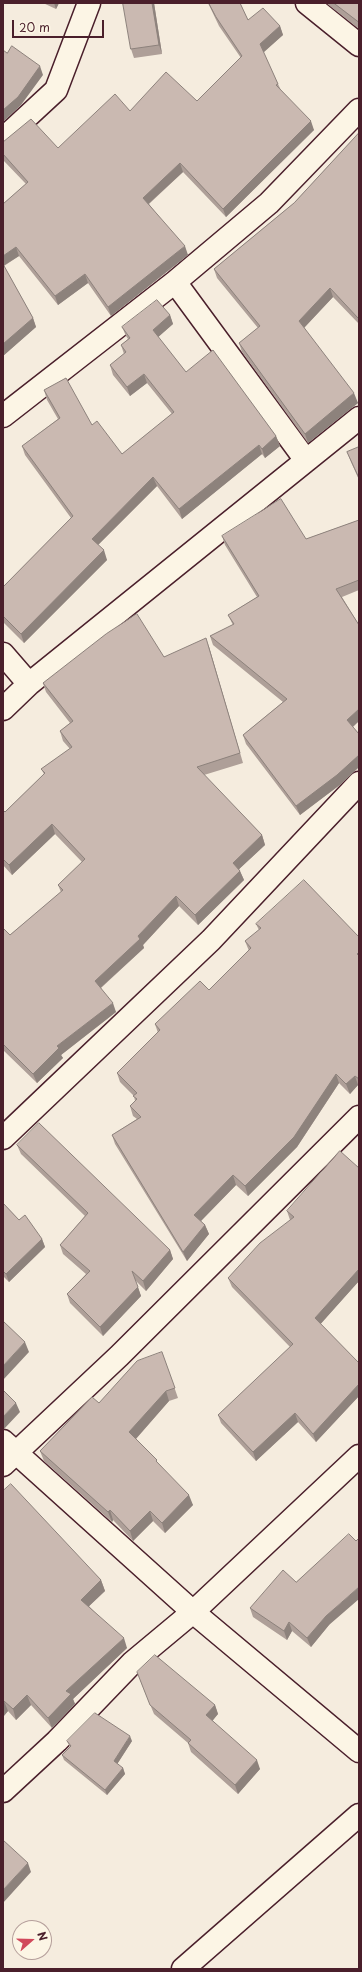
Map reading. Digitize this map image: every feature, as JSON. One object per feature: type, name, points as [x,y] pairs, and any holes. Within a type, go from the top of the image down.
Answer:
[{"type":"street","points":[[3,139],[56,90],[89,3]]},
{"type":"street","points":[[307,3],[359,45]]},
{"type":"street","points":[[3,416],[175,282],[269,203],[359,110]]},
{"type":"street","points":[[175,282],[305,459]]},
{"type":"street","points":[[3,709],[29,684],[305,459],[359,418]]},
{"type":"street","points":[[3,654],[29,684]]},
{"type":"street","points":[[3,1138],[211,940],[359,783]]},
{"type":"street","points":[[359,1117],[118,1356],[7,1453],[359,1751]]},
{"type":"street","points":[[3,1792],[57,1741],[133,1662],[193,1612],[359,1456]]},
{"type":"street","points":[[183,1969],[359,1815]]},
{"type":"building","points":[[123,3],[152,3],[159,45],[131,49]]},
{"type":"building","points":[[209,3],[240,3],[248,20],[263,8],[280,26],[260,44],[278,84],[276,85],[311,121],[223,209],[180,163],[143,198],[185,246],[108,307],[85,274],[55,296],[16,247],[3,256],[3,204],[28,182],[3,154],[3,142],[31,119],[58,148],[115,94],[130,111],[166,72],[197,101],[242,56],[216,17]]},
{"type":"building","points":[[334,3],[359,3],[359,22]]},
{"type":"building","points":[[12,46],[40,66],[18,97],[3,110],[3,50],[7,53]]},
{"type":"building","points":[[359,133],[359,317],[358,318],[330,288],[299,321],[354,393],[305,434],[239,343],[260,326],[214,269],[294,203]]},
{"type":"building","points":[[3,264],[33,318],[3,344]]},
{"type":"building","points":[[157,300],[170,315],[153,330],[186,372],[213,350],[276,436],[262,449],[259,445],[179,509],[153,477],[92,539],[104,550],[21,634],[3,616],[3,587],[73,516],[22,446],[60,418],[44,390],[66,378],[92,425],[97,421],[122,454],[174,412],[144,374],[127,387],[110,365],[126,352],[121,345],[130,338],[122,327]]},
{"type":"building","points":[[359,447],[359,478],[347,452]]},
{"type":"building","points":[[281,499],[306,539],[359,520],[359,580],[336,589],[359,625],[359,709],[347,720],[359,734],[359,755],[337,775],[296,806],[243,735],[287,699],[210,636],[234,624],[228,615],[259,596],[222,536]]},
{"type":"building","points":[[137,614],[164,657],[206,638],[240,753],[197,767],[262,835],[233,863],[240,871],[195,915],[176,896],[138,936],[140,939],[95,981],[113,1003],[57,1046],[59,1048],[33,1074],[3,1044],[3,928],[10,935],[63,890],[58,885],[85,859],[52,824],[9,865],[3,859],[3,810],[5,812],[45,773],[41,769],[72,747],[60,731],[73,721],[43,683],[106,634]]},
{"type":"building","points":[[304,880],[359,937],[359,952],[357,954],[359,956],[359,1079],[355,1076],[346,1084],[336,1074],[294,1137],[245,1186],[233,1175],[194,1215],[205,1225],[183,1252],[112,1135],[141,1117],[130,1106],[137,1099],[133,1096],[137,1093],[117,1073],[160,1030],[155,1024],[200,981],[209,990],[251,948],[245,941],[261,928],[256,924]]},
{"type":"building","points":[[39,1123],[170,1250],[143,1281],[132,1271],[138,1287],[100,1327],[67,1294],[90,1271],[60,1245],[88,1213],[17,1145]]},
{"type":"building","points":[[340,1151],[359,1168],[359,1269],[315,1318],[359,1363],[359,1384],[313,1434],[295,1413],[253,1452],[218,1415],[293,1344],[228,1278],[260,1243],[294,1217],[287,1211]]},
{"type":"building","points":[[3,1203],[19,1220],[25,1215],[42,1239],[6,1274],[3,1271]]},
{"type":"building","points":[[3,1321],[25,1342],[3,1366]]},
{"type":"building","points":[[162,1352],[175,1388],[166,1391],[129,1432],[189,1495],[162,1523],[150,1511],[130,1531],[110,1510],[108,1512],[40,1451],[92,1397],[99,1403],[137,1361]]},
{"type":"building","points":[[3,1390],[16,1403],[3,1417]]},
{"type":"building","points":[[11,1484],[101,1580],[81,1600],[124,1638],[66,1691],[71,1694],[48,1718],[27,1695],[13,1709],[4,1701],[3,1702],[3,1491]]},
{"type":"building","points":[[349,1534],[356,1541],[359,1538],[359,1587],[326,1616],[307,1638],[289,1622],[284,1631],[250,1608],[283,1570],[296,1582]]},
{"type":"building","points":[[155,1655],[215,1705],[206,1715],[257,1760],[235,1785],[188,1743],[191,1740],[150,1705],[137,1672]]},
{"type":"building","points":[[95,1713],[130,1736],[114,1761],[123,1768],[105,1790],[62,1755],[71,1746],[67,1741]]},
{"type":"building","points":[[3,1840],[28,1863],[3,1890]]}]
